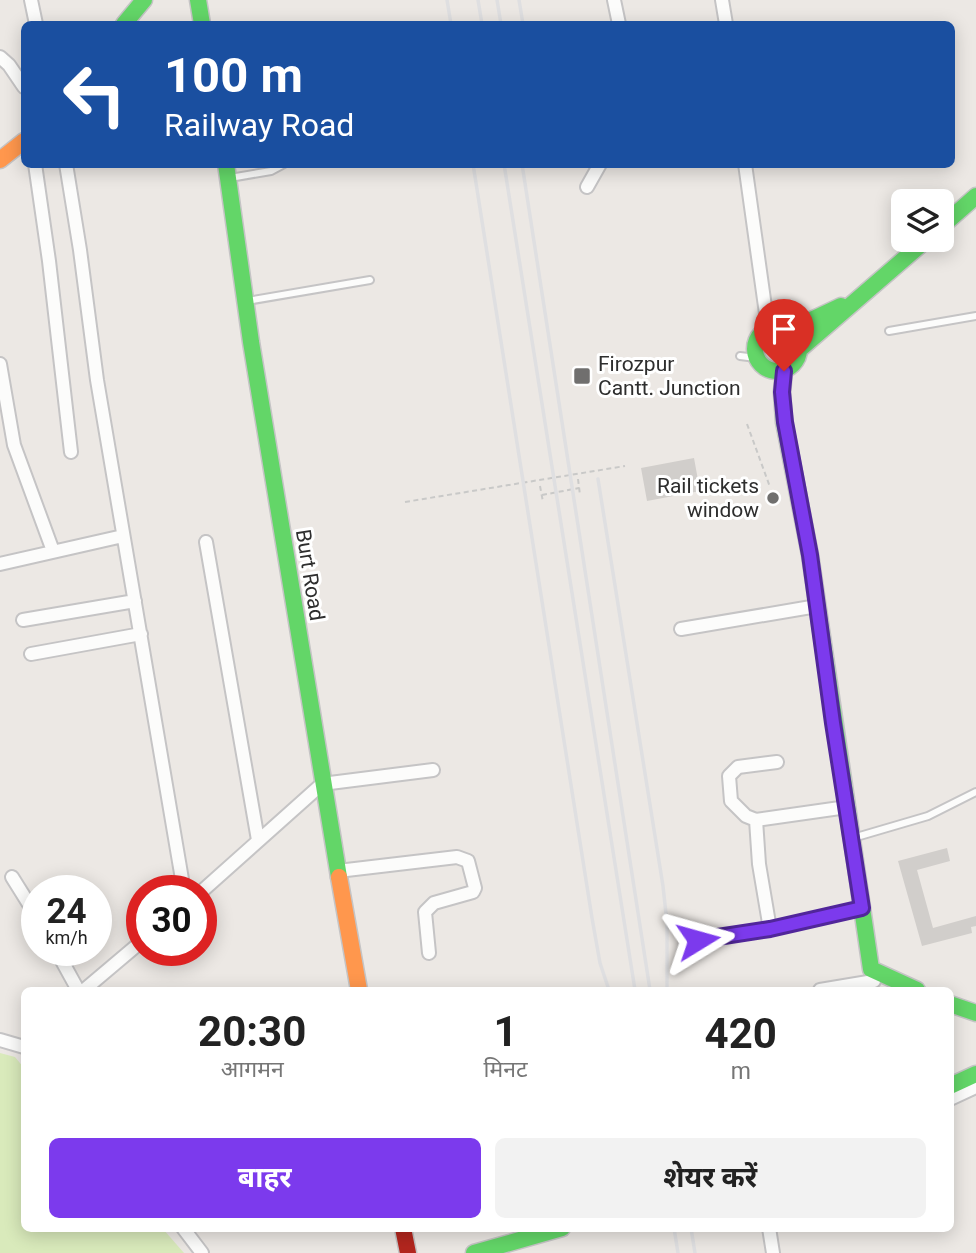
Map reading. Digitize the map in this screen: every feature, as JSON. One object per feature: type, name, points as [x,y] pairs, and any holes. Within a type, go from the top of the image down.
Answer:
[{"type":"main road","points":[[126,21],[144,0]]},
{"type":"main road","points":[[198,0],[202,21]]},
{"type":"main road","points":[[0,160],[21,143]]},
{"type":"main road","name":"Burt Road","points":[[227,171],[322,784],[358,987]]},
{"type":"main road","points":[[954,215],[976,196]]},
{"type":"main road","points":[[800,349],[913,252]]},
{"type":"main road","points":[[790,330],[862,297]]},
{"type":"main road","points":[[779,326],[790,330],[797,338],[800,349],[796,362],[784,371],[773,372],[748,357],[759,334],[768,328],[779,326]]},
{"type":"main road","points":[[784,371],[782,392],[785,422],[810,555],[874,980],[904,987]]},
{"type":"main road","points":[[954,1005],[976,1013]]},
{"type":"main road","points":[[954,1084],[976,1074]]},
{"type":"main road","points":[[404,1232],[408,1253]]},
{"type":"main road","points":[[474,1253],[548,1232]]},
{"type":"street","points":[[31,0],[35,21]]},
{"type":"street","points":[[614,0],[618,21]]},
{"type":"street","points":[[722,0],[726,21]]},
{"type":"street","points":[[0,57],[21,83]]},
{"type":"street","points":[[35,168],[46,236],[71,452]]},
{"type":"street","points":[[67,168],[97,380],[181,875]]},
{"type":"street","points":[[587,187],[598,168]]},
{"type":"street","points":[[746,168],[768,328]]},
{"type":"street","points":[[0,364],[13,444],[53,551]]},
{"type":"street","points":[[0,564],[123,536]]},
{"type":"street","points":[[206,542],[258,840]]},
{"type":"street","points":[[23,620],[135,601]]},
{"type":"street","points":[[681,629],[817,606]]},
{"type":"street","points":[[31,654],[141,634]]},
{"type":"street","points":[[777,762],[738,767],[729,776],[731,801],[746,816],[756,820],[847,807]]},
{"type":"street","points":[[217,877],[322,784],[433,770]]},
{"type":"street","points":[[756,820],[759,864],[770,929]]},
{"type":"street","points":[[338,871],[457,857],[468,861],[475,888],[473,892],[434,903],[425,912],[429,953]]},
{"type":"street","points":[[12,877],[21,891]]},
{"type":"street","points":[[698,940],[770,929],[862,908]]},
{"type":"street","points":[[88,987],[126,955]]},
{"type":"street","points":[[65,966],[76,987]]},
{"type":"street","points":[[836,987],[874,980]]},
{"type":"street","points":[[0,1040],[21,1046]]},
{"type":"street","points":[[954,1098],[976,1087]]},
{"type":"street","points":[[186,1232],[202,1253]]},
{"type":"street","points":[[769,1232],[772,1253]]},
{"type":"lane","points":[[227,171],[271,171],[277,168]]},
{"type":"lane","points":[[246,301],[370,281]]},
{"type":"lane","points":[[889,331],[976,316]]},
{"type":"lane","points":[[852,838],[928,816],[976,792]]},
{"type":"path","points":[[747,424],[770,487]]},
{"type":"path","points":[[405,502],[625,466]]},
{"type":"path","points":[[578,479],[580,495]]},
{"type":"path","points":[[541,486],[544,502]]},
{"type":"path","points":[[542,495],[579,488]]},
{"type":"green space","points":[[0,1053],[15,1057],[21,1064],[21,1232],[166,1232],[184,1253],[0,1253]]},
{"type":"building","points":[[694,458],[700,491],[647,501],[641,468]]},
{"type":"building","points":[[947,848],[950,861],[917,870],[933,928],[976,916],[976,926],[971,927],[972,933],[922,946],[898,861]]},
{"type":"railway","points":[[447,0],[450,21]]},
{"type":"railway","points":[[478,0],[482,21]]},
{"type":"railway","points":[[497,0],[500,21]]},
{"type":"railway","points":[[519,0],[522,21]]},
{"type":"railway","points":[[474,168],[592,918],[600,963],[608,987]]},
{"type":"railway","points":[[505,168],[635,987]]},
{"type":"railway","points":[[523,168],[650,987]]},
{"type":"railway","points":[[598,479],[663,886],[667,923],[667,987]]},
{"type":"railway","points":[[675,1232],[678,1253]]},
{"type":"railway","points":[[692,1232],[695,1253]]},
{"type":"traffic: fast","points":[[126,21],[144,0]]},
{"type":"traffic: fast","points":[[198,0],[202,21]]},
{"type":"traffic: fast","points":[[227,168],[251,342],[339,877]]},
{"type":"traffic: fast","points":[[954,215],[976,196]]},
{"type":"traffic: fast","points":[[800,349],[912,252]]},
{"type":"traffic: fast","points":[[790,330],[841,306]]},
{"type":"traffic: fast","points":[[777,327],[786,328],[793,333],[798,340],[799,349],[798,358],[793,365],[786,370],[777,371],[768,370],[761,365],[756,358],[755,349],[756,340],[761,333],[768,328],[777,327]]},
{"type":"traffic: fast","points":[[784,371],[784,422],[810,555],[871,969],[910,987]]},
{"type":"traffic: fast","points":[[954,1005],[976,1013]]},
{"type":"traffic: fast","points":[[954,1084],[976,1074]]},
{"type":"traffic: fast","points":[[474,1253],[548,1232]]},
{"type":"traffic: slow","points":[[0,160],[21,143]]},
{"type":"traffic: slow","points":[[339,877],[358,987]]},
{"type":"traffic: jam","points":[[404,1232],[408,1253]]},
{"type":"place","name":"Firozpur Cantt. Junction","points":[[582,376]]},
{"type":"place","name":"Rail tickets window","points":[[773,498]]},
{"type":"route","points":[[698,940],[770,929],[862,908],[810,555],[785,422],[782,392],[784,371]]}]
